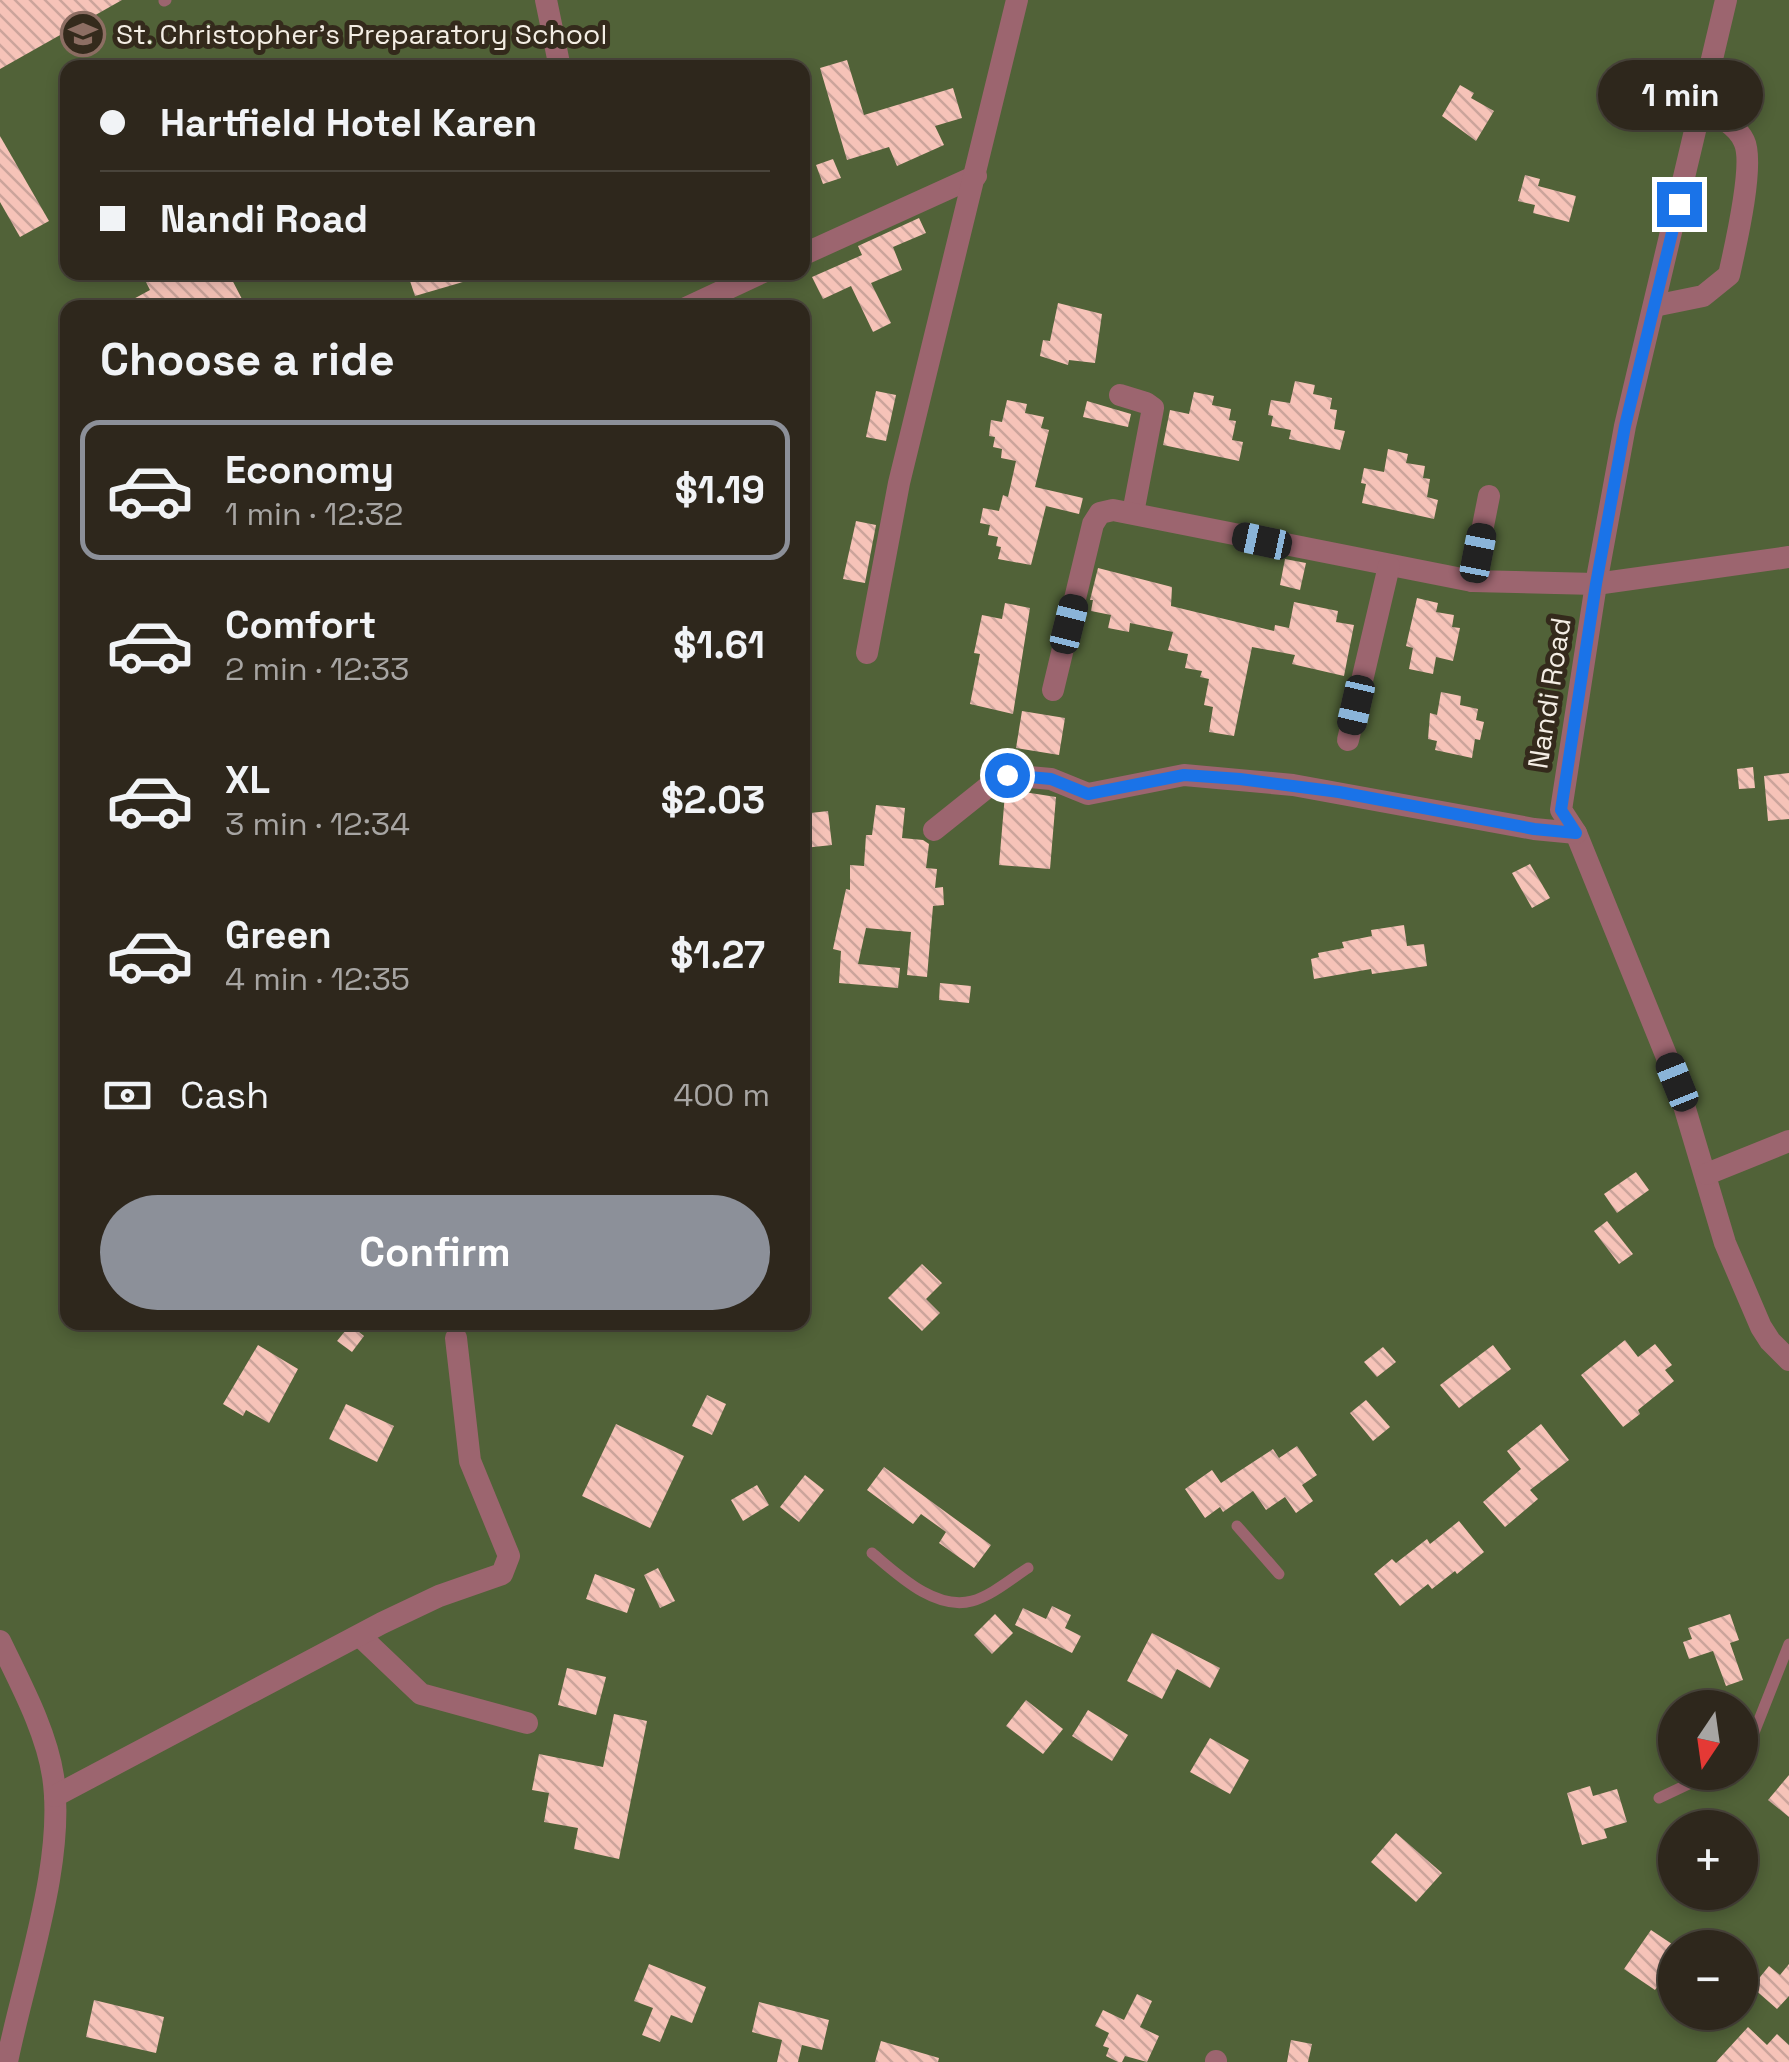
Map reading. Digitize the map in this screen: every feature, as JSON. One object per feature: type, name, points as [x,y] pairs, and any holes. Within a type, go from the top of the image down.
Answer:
[{"type":"street","points":[[546,0],[558,60]]},
{"type":"street","points":[[867,653],[898,483],[1018,0]]},
{"type":"street","name":"Nandi Road","points":[[1726,0],[1625,426],[1561,810],[1576,833],[1677,1082],[1725,1243],[1770,1341],[1789,1360]]},
{"type":"street","points":[[1654,306],[1704,296],[1730,275],[1749,159],[1744,140],[1722,116],[1700,109]]},
{"type":"street","points":[[810,250],[976,176]]},
{"type":"street","points":[[703,300],[746,280]]},
{"type":"street","points":[[1120,394],[1146,402],[1152,408],[1133,514]]},
{"type":"street","points":[[1472,581],[1489,496]]},
{"type":"street","points":[[1054,690],[1093,524],[1100,513],[1113,510],[1472,581],[1596,584],[1789,557]]},
{"type":"street","points":[[1348,740],[1390,566]]},
{"type":"street","points":[[934,830],[1007,775],[1051,779],[1088,794],[1184,775],[1339,792],[1534,829],[1576,833]]},
{"type":"street","points":[[1707,1174],[1789,1141]]},
{"type":"street","points":[[55,1796],[439,1596],[502,1574],[508,1566],[505,1541],[470,1461],[456,1338]]},
{"type":"street","points":[[360,1636],[420,1694],[527,1723]]},
{"type":"street","points":[[0,1641],[46,1750],[55,1796],[46,1889],[8,2019],[7,2062]]},
{"type":"lane","points":[[1237,1526],[1279,1574]]},
{"type":"lane","points":[[872,1553],[904,1580],[952,1602],[972,1602],[1028,1568]]},
{"type":"lane","points":[[1758,1723],[1789,1644]]},
{"type":"lane","points":[[1660,1798],[1677,1790]]},
{"type":"green space","points":[[0,0],[1789,0],[1789,2062],[0,2062]]},
{"type":"building","points":[[0,0],[122,0],[0,69]]},
{"type":"building","points":[[847,60],[864,115],[953,88],[962,118],[935,126],[944,145],[897,166],[889,147],[847,160],[820,68]]},
{"type":"building","points":[[1460,85],[1474,93],[1471,98],[1494,111],[1476,141],[1442,116]]},
{"type":"building","points":[[0,136],[49,221],[20,237],[0,202]]},
{"type":"building","points":[[833,159],[841,178],[823,184],[816,165]]},
{"type":"building","points":[[1525,175],[1540,179],[1538,186],[1576,196],[1569,222],[1533,213],[1535,205],[1518,201]]},
{"type":"building","points":[[919,218],[926,233],[893,247],[902,270],[871,283],[891,323],[873,332],[851,286],[823,299],[812,277],[862,255],[858,246]]},
{"type":"building","points":[[145,280],[232,280],[242,300],[132,300],[150,290]]},
{"type":"building","points":[[410,280],[470,280],[415,296]]},
{"type":"building","points":[[1058,303],[1102,314],[1095,363],[1069,360],[1068,365],[1040,356],[1043,340],[1050,341]]},
{"type":"building","points":[[1295,381],[1315,385],[1313,394],[1332,398],[1330,409],[1337,410],[1334,429],[1345,431],[1340,450],[1289,439],[1291,430],[1271,426],[1271,400],[1290,403]]},
{"type":"building","points":[[876,391],[896,395],[886,441],[866,437]]},
{"type":"building","points":[[1194,392],[1214,396],[1212,405],[1231,409],[1229,420],[1236,421],[1232,440],[1243,442],[1239,461],[1163,445],[1170,410],[1189,414]]},
{"type":"building","points":[[1007,400],[1027,404],[1025,413],[1044,417],[1041,428],[1049,430],[1035,487],[1083,498],[1079,514],[1046,506],[1031,565],[998,559],[998,537],[988,535],[990,525],[980,523],[983,508],[999,511],[1003,495],[1008,497],[1016,461],[1001,458],[1002,449],[993,447],[995,437],[989,436],[991,420],[1002,422]]},
{"type":"building","points":[[1087,401],[1131,414],[1128,427],[1083,417]]},
{"type":"building","points":[[1388,449],[1408,454],[1406,463],[1425,466],[1423,478],[1430,479],[1427,497],[1438,500],[1434,519],[1362,503],[1364,468],[1384,472]]},
{"type":"building","points":[[856,521],[876,525],[865,583],[843,579]]},
{"type":"building","points":[[1285,559],[1306,563],[1300,590],[1280,585]]},
{"type":"building","points":[[1098,568],[1172,587],[1171,606],[1274,631],[1275,625],[1289,628],[1294,602],[1338,611],[1336,622],[1354,625],[1344,676],[1292,664],[1295,655],[1252,647],[1234,736],[1209,732],[1213,707],[1204,705],[1209,679],[1200,677],[1202,671],[1185,668],[1188,654],[1168,650],[1173,632],[1130,623],[1129,632],[1108,628],[1111,615],[1091,611]]},
{"type":"building","points":[[1417,598],[1438,603],[1436,612],[1454,615],[1452,627],[1460,628],[1453,661],[1436,657],[1433,674],[1409,669],[1413,648],[1406,646]]},
{"type":"building","points":[[1005,603],[1030,608],[1013,714],[970,704],[980,654],[974,653],[982,615],[1002,619]]},
{"type":"building","points":[[1441,692],[1461,696],[1460,705],[1478,709],[1476,720],[1484,722],[1480,740],[1475,739],[1472,758],[1435,750],[1437,741],[1428,739],[1430,713],[1437,715]]},
{"type":"building","points":[[1022,711],[1065,718],[1059,755],[1016,748]]},
{"type":"building","points":[[1753,767],[1755,788],[1739,789],[1737,769]]},
{"type":"building","points":[[1789,773],[1789,819],[1768,821],[1764,776]]},
{"type":"building","points":[[1011,790],[1056,797],[1050,869],[999,865],[1005,794]]},
{"type":"building","points":[[876,805],[905,808],[902,838],[929,844],[926,868],[937,869],[935,888],[943,887],[944,905],[933,906],[927,977],[907,975],[911,932],[866,928],[858,964],[900,968],[898,988],[839,983],[841,951],[833,949],[846,889],[850,890],[850,865],[864,866],[866,835],[872,835]]},
{"type":"building","points":[[828,811],[832,845],[810,847],[810,813]]},
{"type":"building","points":[[1530,864],[1550,898],[1532,908],[1512,873]]},
{"type":"building","points":[[1404,925],[1407,946],[1424,944],[1427,966],[1372,974],[1371,969],[1314,979],[1311,959],[1319,957],[1318,953],[1344,948],[1342,942],[1372,936],[1371,930]]},
{"type":"building","points":[[940,983],[971,986],[969,1003],[939,1000]]},
{"type":"building","points":[[1636,1172],[1649,1190],[1617,1213],[1604,1194]]},
{"type":"building","points":[[1607,1221],[1633,1254],[1619,1264],[1594,1231]]},
{"type":"building","points":[[922,1264],[942,1283],[926,1299],[940,1313],[922,1331],[888,1298]]},
{"type":"building","points":[[346,1330],[356,1330],[364,1336],[352,1352],[337,1341]]},
{"type":"building","points":[[1625,1340],[1638,1357],[1655,1344],[1672,1365],[1665,1370],[1674,1381],[1623,1427],[1581,1375]]},
{"type":"building","points":[[258,1345],[298,1369],[269,1423],[246,1410],[243,1416],[223,1404]]},
{"type":"building","points":[[1493,1345],[1511,1369],[1459,1408],[1440,1385]]},
{"type":"building","points":[[1383,1347],[1396,1362],[1377,1377],[1364,1362]]},
{"type":"building","points":[[707,1395],[726,1404],[712,1435],[692,1426]]},
{"type":"building","points":[[1366,1400],[1390,1427],[1373,1441],[1350,1413]]},
{"type":"building","points":[[346,1404],[394,1426],[377,1462],[329,1439]]},
{"type":"building","points":[[616,1424],[684,1456],[650,1528],[582,1496]]},
{"type":"building","points":[[1541,1424],[1569,1460],[1530,1490],[1538,1499],[1505,1527],[1483,1502],[1521,1469],[1507,1451]]},
{"type":"building","points":[[1297,1446],[1317,1475],[1302,1485],[1313,1501],[1296,1513],[1285,1497],[1266,1510],[1253,1491],[1223,1512],[1220,1507],[1205,1518],[1185,1489],[1212,1470],[1221,1483],[1273,1449],[1279,1458]]},
{"type":"building","points":[[884,1467],[991,1545],[974,1568],[939,1543],[946,1532],[921,1514],[913,1524],[867,1490]]},
{"type":"building","points":[[805,1475],[824,1490],[799,1522],[780,1507]]},
{"type":"building","points":[[757,1485],[769,1505],[743,1521],[731,1500]]},
{"type":"building","points":[[1459,1521],[1484,1552],[1457,1574],[1455,1571],[1432,1589],[1428,1584],[1400,1606],[1374,1574],[1427,1539],[1430,1544]]},
{"type":"building","points":[[658,1568],[675,1601],[660,1608],[644,1575]]},
{"type":"building","points":[[595,1574],[635,1589],[627,1613],[586,1599]]},
{"type":"building","points":[[1052,1606],[1071,1615],[1065,1628],[1081,1636],[1072,1653],[1015,1625],[1023,1608],[1046,1619]]},
{"type":"building","points":[[995,1614],[1013,1633],[992,1654],[974,1635]]},
{"type":"building","points":[[1730,1614],[1739,1640],[1730,1643],[1743,1680],[1726,1686],[1713,1651],[1689,1659],[1683,1642],[1692,1639],[1688,1628]]},
{"type":"building","points":[[1152,1633],[1220,1668],[1210,1688],[1177,1669],[1162,1699],[1127,1681]]},
{"type":"building","points":[[567,1668],[606,1677],[596,1715],[558,1705]]},
{"type":"building","points":[[1026,1700],[1063,1729],[1043,1754],[1006,1726]]},
{"type":"building","points":[[1088,1710],[1128,1735],[1112,1761],[1072,1736]]},
{"type":"building","points":[[614,1714],[647,1721],[619,1859],[574,1849],[578,1828],[544,1822],[549,1793],[532,1790],[539,1754],[603,1767]]},
{"type":"building","points":[[1210,1738],[1249,1760],[1230,1794],[1190,1772]]},
{"type":"building","points":[[1789,1775],[1789,1817],[1768,1800]]},
{"type":"building","points":[[1590,1786],[1593,1796],[1617,1789],[1627,1822],[1604,1829],[1607,1838],[1582,1845],[1567,1793]]},
{"type":"building","points":[[1396,1833],[1442,1873],[1416,1902],[1371,1862]]},
{"type":"building","points":[[1651,1930],[1658,1935],[1655,1990],[1624,1969]]},
{"type":"building","points":[[649,1964],[706,1987],[692,2023],[671,2015],[660,2042],[642,2035],[653,2008],[634,2001]]},
{"type":"building","points":[[1789,1964],[1789,1996],[1777,2009],[1758,1992],[1758,1980],[1769,1966],[1780,1975]]},
{"type":"building","points":[[1137,1994],[1152,2001],[1140,2027],[1159,2036],[1147,2062],[1125,2056],[1118,2062],[1106,2056],[1109,2048],[1103,2046],[1109,2033],[1095,2026],[1103,2010],[1124,2020]]},
{"type":"building","points":[[94,2000],[164,2017],[156,2053],[86,2037]]},
{"type":"building","points":[[759,2002],[829,2020],[822,2050],[802,2045],[798,2062],[777,2062],[782,2040],[752,2032]]},
{"type":"building","points":[[1745,2030],[1751,2030],[1767,2045],[1777,2034],[1789,2045],[1789,2062],[1716,2062]]},
{"type":"building","points":[[1291,2040],[1312,2044],[1308,2062],[1287,2062]]},
{"type":"building","points":[[881,2041],[939,2058],[938,2062],[875,2062]]},
{"type":"place","name":"St. Christopher's Preparatory School","points":[[83,34]]},
{"type":"route","points":[[1007,775],[1051,779],[1088,794],[1184,775],[1240,779],[1576,833],[1561,810],[1596,584],[1625,426],[1679,204]]}]
